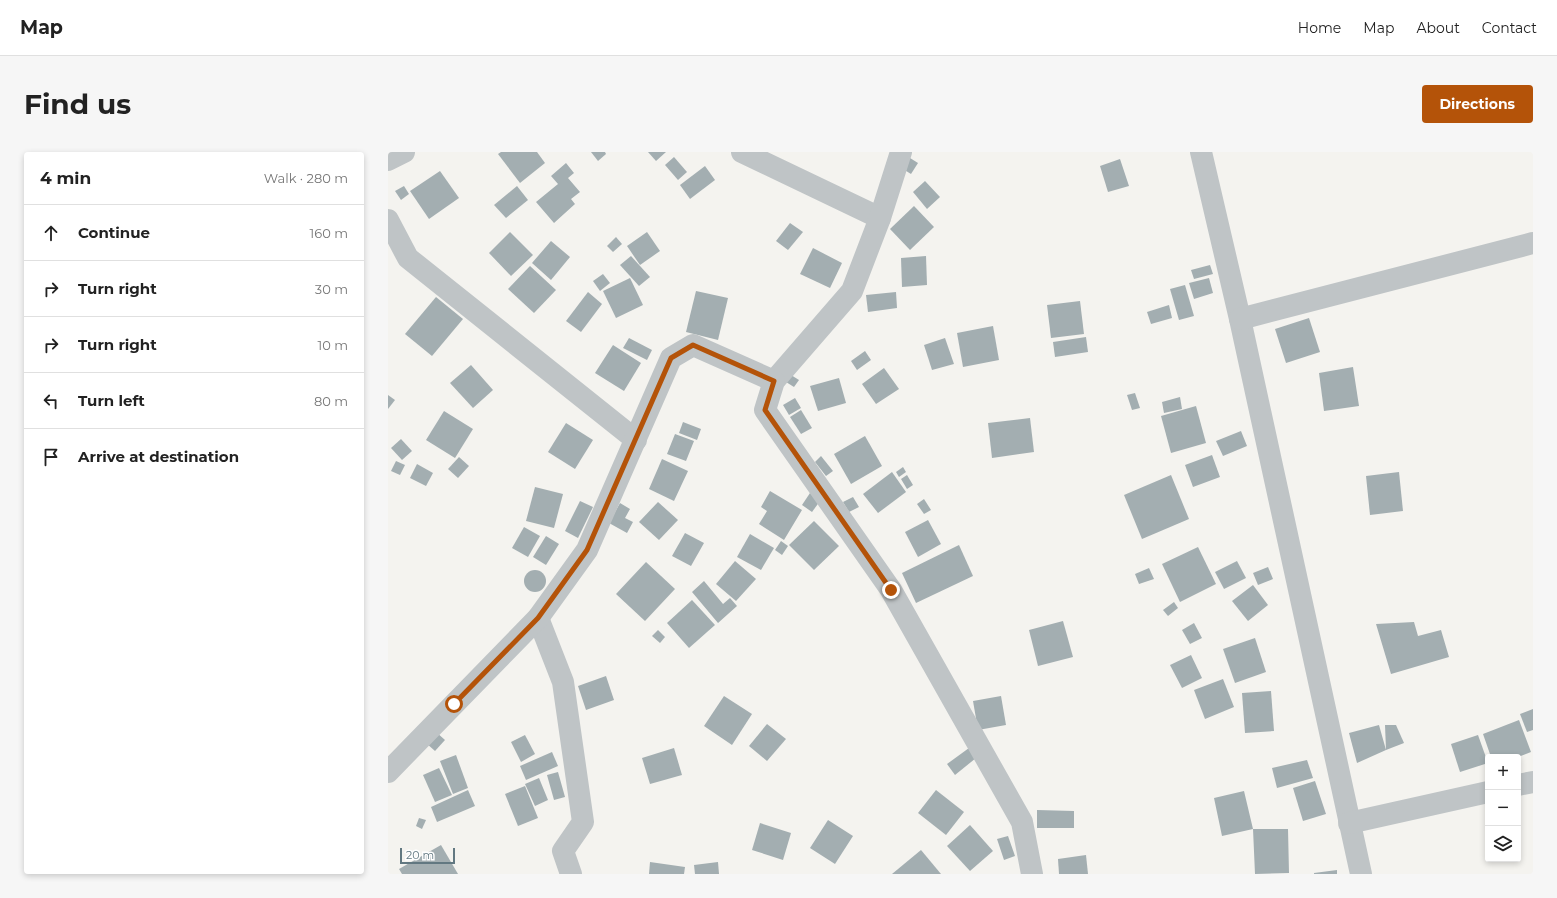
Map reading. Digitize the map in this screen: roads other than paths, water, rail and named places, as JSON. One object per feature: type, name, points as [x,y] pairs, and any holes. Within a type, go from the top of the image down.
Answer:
[{"type":"street","points":[[388,160],[404,152]]},
{"type":"street","points":[[742,152],[880,218]]},
{"type":"street","points":[[901,152],[880,218],[852,292],[774,381],[765,410],[891,590],[1022,822],[1032,874]]},
{"type":"street","points":[[1201,152],[1240,319],[1360,874]]},
{"type":"street","points":[[388,220],[408,258],[636,440]]},
{"type":"street","points":[[1240,319],[1533,243]]},
{"type":"street","points":[[388,772],[538,618],[587,550],[671,358],[693,345],[774,381]]},
{"type":"street","points":[[538,618],[563,682],[584,822],[563,851],[571,874]]},
{"type":"street","points":[[1521,784],[1533,782]]},
{"type":"street","points":[[1350,823],[1485,793]]}]
